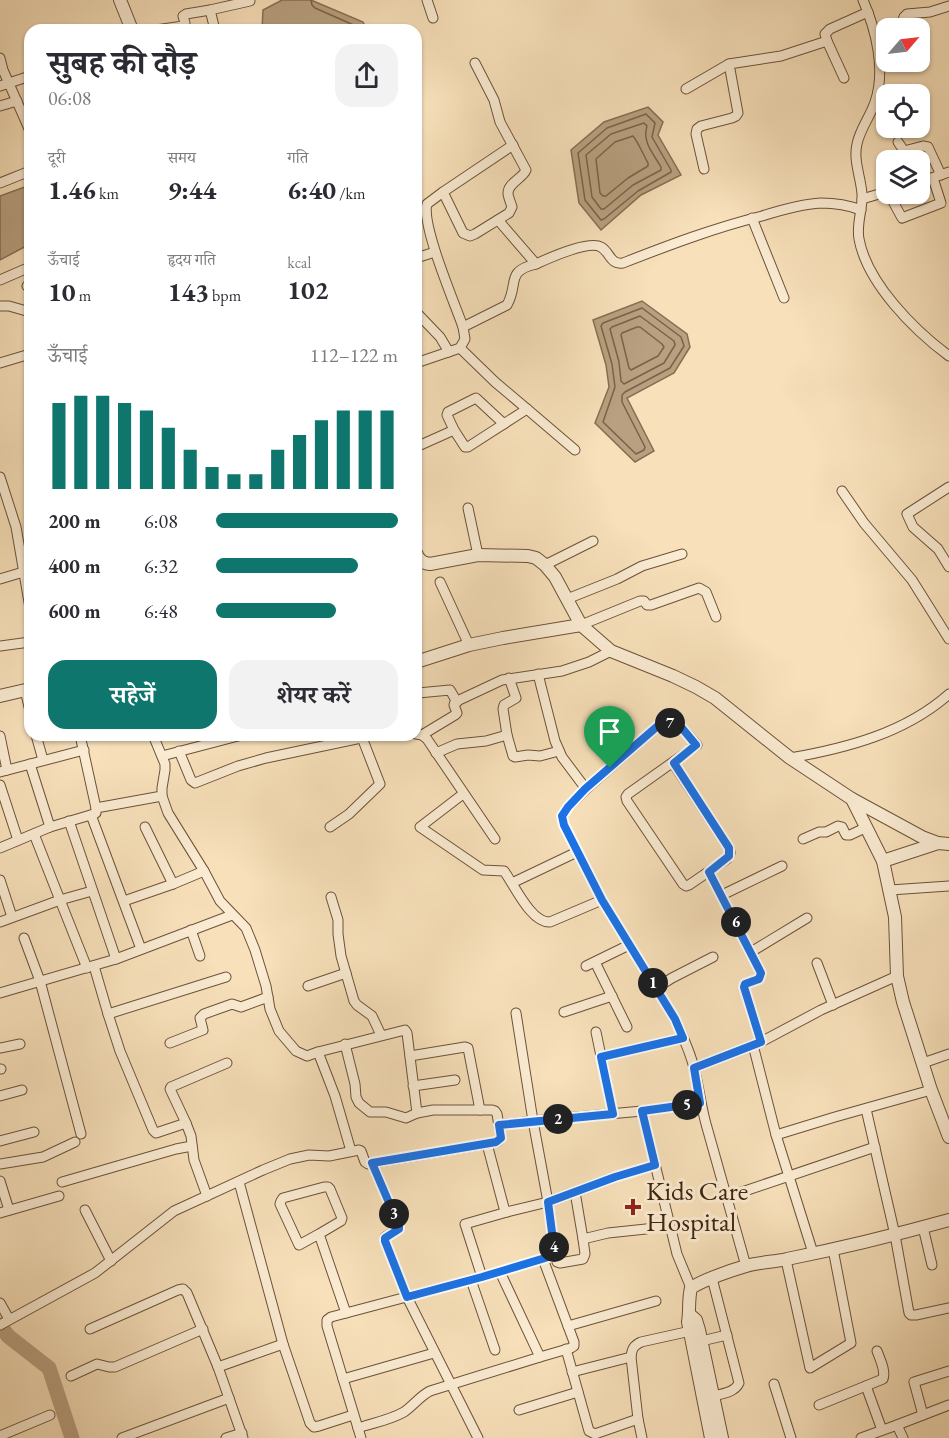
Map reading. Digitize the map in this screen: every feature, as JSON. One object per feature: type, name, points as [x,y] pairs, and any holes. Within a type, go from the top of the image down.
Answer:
[{"type":"street","points":[[120,0],[130,24]]},
{"type":"street","points":[[427,0],[433,18]]},
{"type":"street","points":[[863,0],[876,44]]},
{"type":"street","points":[[185,24],[184,15],[250,1]]},
{"type":"street","points":[[904,18],[907,14],[930,12],[949,6]]},
{"type":"street","points":[[210,10],[214,24]]},
{"type":"street","points":[[844,78],[825,34],[830,29],[868,12]]},
{"type":"street","points":[[686,89],[729,64],[781,56],[827,41]]},
{"type":"street","points":[[0,58],[4,85],[17,101],[24,117]]},
{"type":"street","points":[[443,192],[463,233],[470,236],[509,213],[512,207],[508,191],[526,170],[500,122],[490,92],[475,63]]},
{"type":"street","points":[[704,169],[696,135],[697,129],[732,118],[738,113],[729,64]]},
{"type":"street","points":[[879,72],[875,102],[861,133],[856,151],[862,199],[858,227],[861,248],[874,275],[902,315],[949,356]]},
{"type":"street","points":[[4,85],[24,79]]},
{"type":"street","points":[[0,106],[17,101]]},
{"type":"street","points":[[894,204],[902,218],[941,203],[941,175],[928,147],[923,146],[904,151],[898,142]]},
{"type":"street","points":[[422,361],[460,348],[465,339],[464,327],[435,252],[426,215],[427,204],[513,145]]},
{"type":"street","points":[[0,183],[24,173]]},
{"type":"street","points":[[862,199],[876,196]]},
{"type":"street","points":[[464,327],[507,305],[511,299],[514,277],[517,273],[528,266],[559,254],[594,245],[600,246],[617,264],[683,240],[792,208],[818,203],[849,206],[861,210]]},
{"type":"street","points":[[752,218],[784,298]]},
{"type":"street","points":[[498,220],[536,264]]},
{"type":"street","points":[[422,256],[435,252]]},
{"type":"street","points":[[0,280],[24,270]]},
{"type":"street","points":[[0,306],[24,310]]},
{"type":"street","points":[[422,318],[440,337],[449,352]]},
{"type":"street","points":[[460,348],[495,382],[575,450]]},
{"type":"street","points":[[0,363],[24,356]]},
{"type":"street","points":[[504,424],[476,398],[448,412],[447,415],[462,444],[468,447],[504,424],[527,409]]},
{"type":"street","points":[[422,444],[454,430]]},
{"type":"street","points":[[0,478],[24,559]]},
{"type":"street","points":[[949,487],[907,514],[913,527],[938,549],[949,567]]},
{"type":"street","points":[[842,491],[864,523],[912,580],[949,639]]},
{"type":"street","points":[[468,508],[478,555]]},
{"type":"street","points":[[545,565],[593,541]]},
{"type":"street","points":[[567,599],[618,579],[642,566],[682,554]]},
{"type":"street","points":[[422,563],[430,564],[478,555],[536,558],[555,577],[582,625],[611,651],[696,687],[715,698],[790,758],[852,799],[922,837],[944,843]]},
{"type":"street","points":[[0,579],[24,572]]},
{"type":"street","points":[[440,582],[469,645]]},
{"type":"street","points":[[422,660],[469,645],[582,625],[637,602],[644,601],[651,605],[699,588],[706,592],[716,617]]},
{"type":"street","points":[[0,646],[24,643]]},
{"type":"street","points":[[422,733],[455,715],[454,704],[495,683],[509,678],[562,671],[589,662],[611,651]]},
{"type":"street","points":[[538,674],[559,751],[585,789]]},
{"type":"street","points":[[509,678],[516,698],[503,706],[512,753],[515,757],[528,754],[540,756],[559,751]]},
{"type":"street","points":[[0,696],[24,690]]},
{"type":"street","points":[[422,693],[450,690],[457,702]]},
{"type":"street","points":[[790,758],[854,744],[900,727],[921,716],[949,694]]},
{"type":"street","points":[[674,763],[729,848],[729,856],[689,885],[683,884],[626,797],[696,745],[677,722],[660,724],[585,789],[562,816],[564,825],[602,900],[675,1019],[683,1038],[694,1068],[700,1103],[746,1266]]},
{"type":"street","points":[[436,753],[458,744],[486,741],[507,735]]},
{"type":"street","points":[[0,736],[4,771],[84,750]]},
{"type":"street","points":[[422,736],[427,739],[495,839]]},
{"type":"street","points":[[38,741],[43,760]]},
{"type":"street","points":[[82,741],[94,811],[141,950]]},
{"type":"street","points":[[156,741],[165,770],[162,796],[168,813],[220,901],[246,928],[266,986],[274,1021],[286,1041],[299,1053],[307,1056],[345,1044],[402,1030],[407,1031],[417,1113]]},
{"type":"street","points":[[162,756],[218,741]]},
{"type":"street","points":[[179,751],[191,780],[195,783],[238,766],[339,741]]},
{"type":"street","points":[[330,827],[380,784],[363,741]]},
{"type":"street","points":[[30,764],[50,827]]},
{"type":"street","points":[[0,785],[18,840]]},
{"type":"street","points":[[463,794],[420,827],[483,870],[504,871],[528,909],[547,923],[602,900]]},
{"type":"street","points":[[0,848],[94,811],[162,796]]},
{"type":"street","points":[[852,799],[883,861],[895,917],[897,976],[903,1002],[949,1137]]},
{"type":"street","points":[[69,821],[116,958]]},
{"type":"street","points":[[804,838],[838,826],[842,827],[846,835],[867,827]]},
{"type":"street","points":[[145,827],[173,884]]},
{"type":"street","points":[[34,834],[60,900],[91,967],[120,1051],[153,1130],[156,1133],[186,1123]]},
{"type":"street","points":[[883,861],[944,843]]},
{"type":"street","points":[[512,882],[577,852]]},
{"type":"street","points":[[722,895],[782,866]]},
{"type":"street","points":[[124,901],[204,871]]},
{"type":"street","points":[[709,872],[761,973],[759,979],[745,984],[744,987],[776,1135],[813,1253]]},
{"type":"street","points":[[0,879],[12,917]]},
{"type":"street","points":[[890,890],[949,886]]},
{"type":"street","points":[[0,922],[92,891]]},
{"type":"street","points":[[331,897],[338,920],[339,945],[354,1001],[372,1016],[381,1035]]},
{"type":"street","points":[[0,982],[2,993],[91,967],[232,915]]},
{"type":"street","points":[[751,952],[807,918]]},
{"type":"street","points":[[191,930],[200,956]]},
{"type":"street","points":[[0,1164],[43,1157],[78,1138],[40,981],[24,938]]},
{"type":"street","points":[[627,1027],[612,996],[590,964],[629,945]]},
{"type":"street","points":[[656,988],[713,957]]},
{"type":"street","points":[[818,963],[833,1005]]},
{"type":"street","points":[[308,986],[346,973]]},
{"type":"street","points":[[694,1068],[757,1043],[897,976]]},
{"type":"street","points":[[108,1014],[226,977]]},
{"type":"street","points":[[564,1012],[612,996]]},
{"type":"street","points":[[170,1043],[203,1030],[200,1018],[204,1014],[232,1004],[241,1006],[268,997]]},
{"type":"street","points":[[516,1013],[555,1255],[556,1260],[560,1263],[583,1259],[585,1254],[575,1192]]},
{"type":"street","points":[[596,1032],[613,1114]]},
{"type":"street","points":[[601,1057],[683,1038]]},
{"type":"street","points":[[0,1048],[20,1044]]},
{"type":"street","points":[[0,1303],[5,1322],[79,1283],[174,1211],[263,1170],[299,1157],[330,1156],[357,1150],[361,1151],[366,1163],[372,1163],[496,1142],[501,1138],[495,1111],[433,1110],[406,1118],[386,1112],[370,1112],[356,1098],[355,1084],[345,1044]]},
{"type":"street","points":[[410,1056],[468,1048],[480,1110]]},
{"type":"street","points":[[318,1052],[335,1096],[351,1152]]},
{"type":"street","points":[[923,1063],[949,1054]]},
{"type":"street","points":[[207,1196],[194,1160],[189,1128],[170,1089],[228,1063]]},
{"type":"street","points":[[413,1086],[455,1080]]},
{"type":"street","points":[[0,1096],[22,1090]]},
{"type":"street","points":[[776,1135],[932,1090]]},
{"type":"street","points":[[499,1125],[700,1103]]},
{"type":"street","points":[[866,1108],[895,1235],[909,1313],[916,1316],[949,1308]]},
{"type":"street","points":[[642,1111],[677,1254],[691,1288],[688,1300],[688,1322],[695,1337],[708,1397],[722,1438]]},
{"type":"street","points":[[0,1141],[34,1132]]},
{"type":"street","points":[[487,1143],[507,1212]]},
{"type":"street","points":[[62,1182],[192,1146]]},
{"type":"street","points":[[727,1197],[874,1147]]},
{"type":"street","points":[[372,1163],[399,1226],[399,1229],[385,1238],[385,1241],[407,1297],[477,1438]]},
{"type":"street","points":[[482,1277],[465,1224],[548,1202],[655,1165]]},
{"type":"street","points":[[0,1181],[4,1212],[59,1196]]},
{"type":"street","points":[[239,1182],[284,1344],[310,1423],[314,1427],[353,1415]]},
{"type":"street","points":[[324,1187],[330,1189],[342,1218],[319,1234],[298,1245],[280,1204],[283,1198],[324,1187]]},
{"type":"street","points":[[85,1210],[111,1261]]},
{"type":"street","points":[[691,1288],[701,1282],[746,1266],[786,1260],[949,1220]]},
{"type":"street","points":[[584,1239],[670,1223]]},
{"type":"street","points":[[923,1227],[932,1265]]},
{"type":"street","points":[[319,1234],[346,1313]]},
{"type":"street","points":[[786,1260],[810,1368],[851,1343],[833,1249]]},
{"type":"street","points":[[361,1438],[327,1320],[555,1255]]},
{"type":"street","points":[[358,1428],[397,1416],[425,1393],[574,1346],[543,1259]]},
{"type":"street","points":[[500,1272],[540,1357]]},
{"type":"street","points":[[708,1397],[734,1390],[739,1383],[712,1278]]},
{"type":"street","points":[[471,1280],[495,1350]]},
{"type":"street","points":[[90,1329],[183,1289],[203,1329],[243,1435],[226,1438]]},
{"type":"street","points":[[568,1326],[656,1301]]},
{"type":"street","points":[[70,1376],[97,1364],[109,1368],[115,1367],[203,1329]]},
{"type":"street","points":[[642,1438],[631,1357],[632,1349],[636,1344],[727,1335]]},
{"type":"street","points":[[218,1366],[284,1344]]},
{"type":"street","points":[[566,1349],[589,1431],[595,1434],[638,1419]]},
{"type":"street","points":[[819,1405],[883,1379],[877,1351]]},
{"type":"street","points":[[343,1379],[434,1353]]},
{"type":"street","points":[[572,1372],[631,1357]]},
{"type":"street","points":[[923,1415],[914,1382],[949,1371]]},
{"type":"street","points":[[774,1384],[791,1438]]},
{"type":"street","points":[[867,1386],[882,1430]]},
{"type":"street","points":[[519,1410],[578,1392]]},
{"type":"street","points":[[708,1397],[711,1438]]},
{"type":"street","points":[[122,1438],[229,1398]]},
{"type":"street","points":[[861,1438],[949,1405]]},
{"type":"street","points":[[4,1436],[50,1415]]},
{"type":"street","points":[[897,1425],[903,1438]]},
{"type":"water","points":[[282,0],[311,0],[364,24],[262,24],[263,10]]},
{"type":"water","points":[[648,107],[663,122],[658,135],[681,175],[641,195],[601,230],[579,203],[571,150],[604,122]]},
{"type":"water","points":[[24,187],[24,247],[0,260],[0,196]]},
{"type":"water","points":[[642,301],[687,334],[690,347],[674,373],[627,398],[654,451],[635,462],[595,423],[609,387],[606,365],[593,320]]},
{"type":"waterway","points":[[0,1325],[8,1336],[49,1368],[72,1438]]},
{"type":"place","name":"Kids Care Hospital","points":[[633,1207]]},
{"type":"route","points":[[677,722],[696,745],[674,763],[729,848],[727,859],[709,872],[761,973],[759,979],[745,984],[744,987],[761,1042],[694,1068],[700,1103],[642,1111],[655,1165],[548,1202],[555,1255],[407,1297],[385,1241],[387,1235],[397,1231],[399,1226],[372,1163],[496,1142],[501,1138],[499,1125],[613,1114],[601,1057],[683,1038],[675,1019],[602,900],[564,825],[562,816],[568,807],[610,768],[660,724],[677,722]]}]
